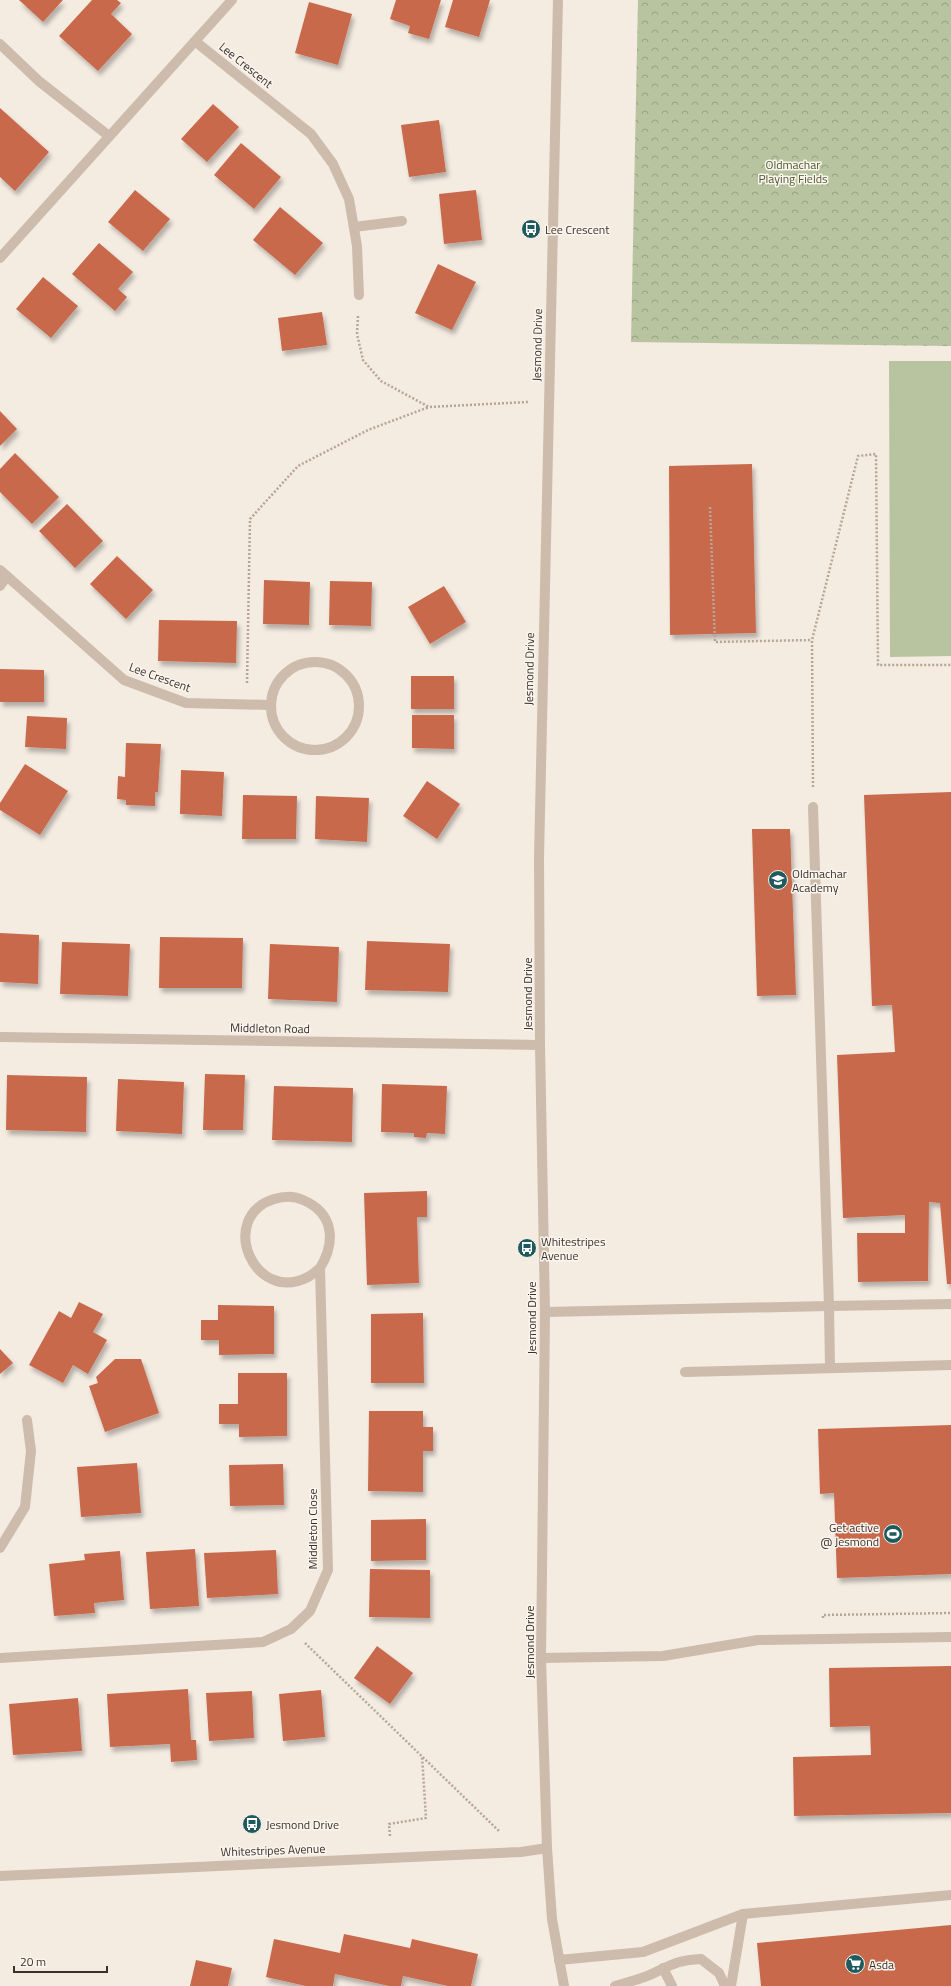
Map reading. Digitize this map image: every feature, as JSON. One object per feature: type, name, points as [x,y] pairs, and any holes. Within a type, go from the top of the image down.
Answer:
[{"type":"street","points":[[0,258],[109,136],[196,42],[232,0]]},
{"type":"street","name":"Jesmond Drive","points":[[558,0],[539,850],[540,1045],[545,1312],[541,1658],[547,1848],[552,1919],[564,1986]]},
{"type":"street","name":"Lee Crescent","points":[[196,42],[311,134],[333,164],[349,199],[357,246],[359,295]]},
{"type":"street","points":[[0,44],[40,82],[109,136]]},
{"type":"street","points":[[354,226],[402,221]]},
{"type":"street","name":"Lee Crescent","points":[[0,586],[4,573],[124,680],[186,702],[271,705]]},
{"type":"street","points":[[308,663],[324,663],[338,669],[350,679],[357,692],[359,708],[356,722],[348,735],[336,745],[322,750],[306,750],[292,744],[281,733],[273,720],[271,705],[274,690],[282,677],[294,668],[301,665],[308,663]]},
{"type":"street","points":[[813,808],[830,1367]]},
{"type":"street","name":"Middleton Road","points":[[0,1037],[540,1045]]},
{"type":"street","name":"Middleton Close","points":[[0,1658],[263,1642],[291,1629],[310,1610],[328,1570],[320,1268],[328,1255],[331,1241],[329,1226],[322,1213],[311,1203],[297,1197],[282,1196],[268,1201],[256,1210],[248,1223],[245,1237],[247,1252],[254,1265],[259,1270],[265,1275],[279,1281],[294,1282],[308,1277],[320,1268]]},
{"type":"street","points":[[545,1312],[951,1304]]},
{"type":"street","points":[[685,1372],[951,1365]]},
{"type":"street","points":[[0,1548],[25,1507],[32,1451],[27,1420]]},
{"type":"street","points":[[541,1658],[664,1656],[758,1640],[951,1637]]},
{"type":"street","name":"Whitestripes Avenue","points":[[0,1876],[521,1852],[547,1848]]},
{"type":"street","points":[[559,1960],[643,1952],[743,1914],[951,1895]]},
{"type":"street","points":[[731,1986],[743,1914]]},
{"type":"street","points":[[615,1986],[648,1981],[663,1968],[682,1960],[701,1959],[719,1973],[725,1986]]},
{"type":"street","points":[[663,1968],[672,1986]]},
{"type":"path","points":[[359,295],[357,334],[363,360],[381,381],[429,407]]},
{"type":"path","points":[[246,704],[250,519],[298,466],[368,430],[429,407],[549,401]]},
{"type":"path","points":[[813,808],[812,640],[858,456],[876,454],[878,665],[951,665]]},
{"type":"path","points":[[710,507],[715,642],[812,640]]},
{"type":"path","points":[[291,1629],[372,1710],[521,1852]]},
{"type":"path","points":[[390,1858],[389,1824],[426,1818],[422,1756]]},
{"type":"green space","name":"Oldmachar Playing Fields","points":[[638,0],[951,0],[951,346],[631,342]]},
{"type":"green space","points":[[889,361],[951,361],[951,656],[890,657]]},
{"type":"building","points":[[19,0],[63,0],[43,22]]},
{"type":"building","points":[[92,0],[117,0],[121,3],[111,14],[132,34],[98,71],[59,36]]},
{"type":"building","points":[[396,0],[441,0],[429,39],[408,33],[410,26],[390,19]]},
{"type":"building","points":[[453,0],[490,0],[479,37],[445,27]]},
{"type":"building","points":[[309,2],[352,14],[338,65],[295,53]]},
{"type":"building","points":[[213,104],[239,127],[207,162],[181,139]]},
{"type":"building","points":[[0,108],[49,152],[15,191],[0,177]]},
{"type":"building","points":[[439,120],[446,172],[409,177],[401,125]]},
{"type":"building","points":[[241,143],[281,177],[254,209],[214,175]]},
{"type":"building","points":[[135,190],[170,219],[143,251],[108,222]]},
{"type":"building","points":[[476,190],[482,240],[444,244],[439,194]]},
{"type":"building","points":[[280,207],[323,243],[295,275],[253,240]]},
{"type":"building","points":[[99,243],[133,272],[118,289],[127,297],[115,311],[72,274]]},
{"type":"building","points":[[438,264],[476,282],[452,330],[415,313]]},
{"type":"building","points":[[43,277],[78,306],[51,338],[16,309]]},
{"type":"building","points":[[322,312],[327,345],[282,351],[278,318]]},
{"type":"building","points":[[0,411],[17,429],[0,446]]},
{"type":"building","points":[[15,453],[59,497],[32,524],[0,492],[0,469]]},
{"type":"building","points":[[752,464],[756,633],[670,635],[669,466]]},
{"type":"building","points":[[67,504],[103,541],[75,568],[39,531]]},
{"type":"building","points":[[117,556],[153,590],[126,619],[90,584]]},
{"type":"building","points":[[264,580],[310,582],[309,625],[263,624]]},
{"type":"building","points":[[330,581],[372,582],[371,626],[329,625]]},
{"type":"building","points":[[444,586],[466,622],[430,644],[408,607]]},
{"type":"building","points":[[159,620],[237,621],[236,663],[158,661]]},
{"type":"building","points":[[0,669],[44,670],[44,702],[0,702]]},
{"type":"building","points":[[411,676],[454,676],[454,709],[411,709]]},
{"type":"building","points":[[412,715],[454,715],[454,749],[412,748]]},
{"type":"building","points":[[27,716],[67,718],[66,749],[25,747]]},
{"type":"building","points":[[126,743],[161,744],[158,792],[155,792],[155,806],[126,805],[126,800],[117,799],[118,776],[125,777]]},
{"type":"building","points":[[25,764],[68,791],[40,835],[0,810],[0,803]]},
{"type":"building","points":[[181,770],[224,772],[222,816],[180,814]]},
{"type":"building","points":[[427,781],[460,804],[437,839],[403,816]]},
{"type":"building","name":"Oldmachar Academy","points":[[951,792],[951,1284],[947,1284],[940,1203],[929,1202],[928,1281],[858,1282],[857,1233],[905,1233],[905,1215],[843,1218],[837,1055],[895,1052],[892,1005],[872,1006],[864,795]]},
{"type":"building","points":[[243,795],[297,796],[296,839],[242,839]]},
{"type":"building","points":[[316,796],[369,798],[367,842],[315,839]]},
{"type":"building","points":[[752,829],[790,829],[796,995],[757,996]]},
{"type":"building","points":[[0,933],[39,935],[38,984],[0,982]]},
{"type":"building","points":[[160,937],[243,938],[242,988],[159,988]]},
{"type":"building","points":[[367,941],[450,944],[448,992],[365,990]]},
{"type":"building","points":[[62,942],[130,944],[128,996],[60,994]]},
{"type":"building","points":[[270,944],[339,947],[337,1002],[268,999]]},
{"type":"building","points":[[205,1074],[245,1075],[243,1130],[203,1130]]},
{"type":"building","points":[[7,1075],[87,1077],[86,1132],[6,1130]]},
{"type":"building","points":[[118,1079],[184,1082],[182,1134],[116,1131]]},
{"type":"building","points":[[382,1084],[447,1086],[445,1134],[427,1133],[426,1138],[414,1137],[414,1133],[381,1132]]},
{"type":"building","points":[[274,1086],[353,1088],[352,1142],[272,1140]]},
{"type":"building","points":[[427,1191],[427,1217],[417,1217],[419,1283],[367,1285],[364,1193]]},
{"type":"building","points":[[79,1302],[103,1314],[93,1332],[107,1340],[88,1374],[73,1365],[63,1383],[29,1365],[59,1311],[71,1318]]},
{"type":"building","points":[[218,1305],[274,1306],[274,1354],[219,1355],[219,1340],[201,1340],[201,1320],[218,1320]]},
{"type":"building","points":[[423,1313],[424,1383],[371,1383],[371,1314]]},
{"type":"building","points":[[0,1349],[13,1363],[0,1374]]},
{"type":"building","points":[[115,1359],[141,1359],[159,1413],[105,1432],[89,1386],[98,1383],[96,1377]]},
{"type":"building","points":[[238,1373],[287,1373],[287,1436],[239,1437],[239,1424],[219,1424],[219,1404],[238,1404]]},
{"type":"building","points":[[369,1411],[423,1411],[423,1427],[433,1427],[433,1451],[423,1451],[423,1492],[368,1491]]},
{"type":"building","name":"Get active @ Jesmond","points":[[951,1425],[951,1574],[837,1578],[834,1493],[820,1494],[818,1429]]},
{"type":"building","points":[[137,1463],[141,1513],[81,1517],[77,1467]]},
{"type":"building","points":[[283,1464],[284,1505],[230,1506],[229,1465]]},
{"type":"building","points":[[426,1519],[426,1560],[371,1561],[371,1520]]},
{"type":"building","points":[[195,1549],[199,1606],[150,1609],[146,1552]]},
{"type":"building","points":[[276,1550],[278,1594],[207,1598],[204,1553]]},
{"type":"building","points":[[120,1551],[124,1600],[94,1603],[95,1613],[54,1616],[49,1564],[85,1560],[84,1554]]},
{"type":"building","points":[[370,1569],[430,1570],[430,1618],[369,1617]]},
{"type":"building","points":[[377,1646],[413,1673],[390,1704],[354,1678]]},
{"type":"building","points":[[951,1666],[951,1813],[794,1816],[793,1757],[871,1755],[870,1726],[830,1727],[829,1668]]},
{"type":"building","points":[[188,1689],[191,1740],[196,1740],[197,1760],[171,1762],[170,1744],[110,1747],[107,1694]]},
{"type":"building","points":[[321,1690],[325,1737],[283,1741],[279,1694]]},
{"type":"building","points":[[252,1691],[254,1738],[209,1741],[206,1693]]},
{"type":"building","points":[[78,1698],[82,1751],[13,1755],[9,1704]]},
{"type":"building","name":"Asda","points":[[951,1925],[951,1986],[761,1986],[757,1943]]},
{"type":"building","points":[[344,1934],[410,1948],[412,1939],[478,1954],[471,1986],[448,1986],[403,1976],[401,1986],[389,1986],[335,1974],[333,1986],[306,1986],[266,1977],[274,1939],[340,1953]]},
{"type":"building","points":[[196,1960],[232,1968],[228,1986],[190,1986]]},
{"type":"place","name":"Lee Crescent","points":[[531,229]]},
{"type":"place","name":"Oldmachar Academy","points":[[778,880]]},
{"type":"place","name":"Whitestripes Avenue","points":[[527,1248]]},
{"type":"place","name":"Get active @ Jesmond","points":[[893,1534]]},
{"type":"place","name":"Jesmond Drive","points":[[252,1824]]},
{"type":"place","name":"Asda","points":[[855,1964]]}]
